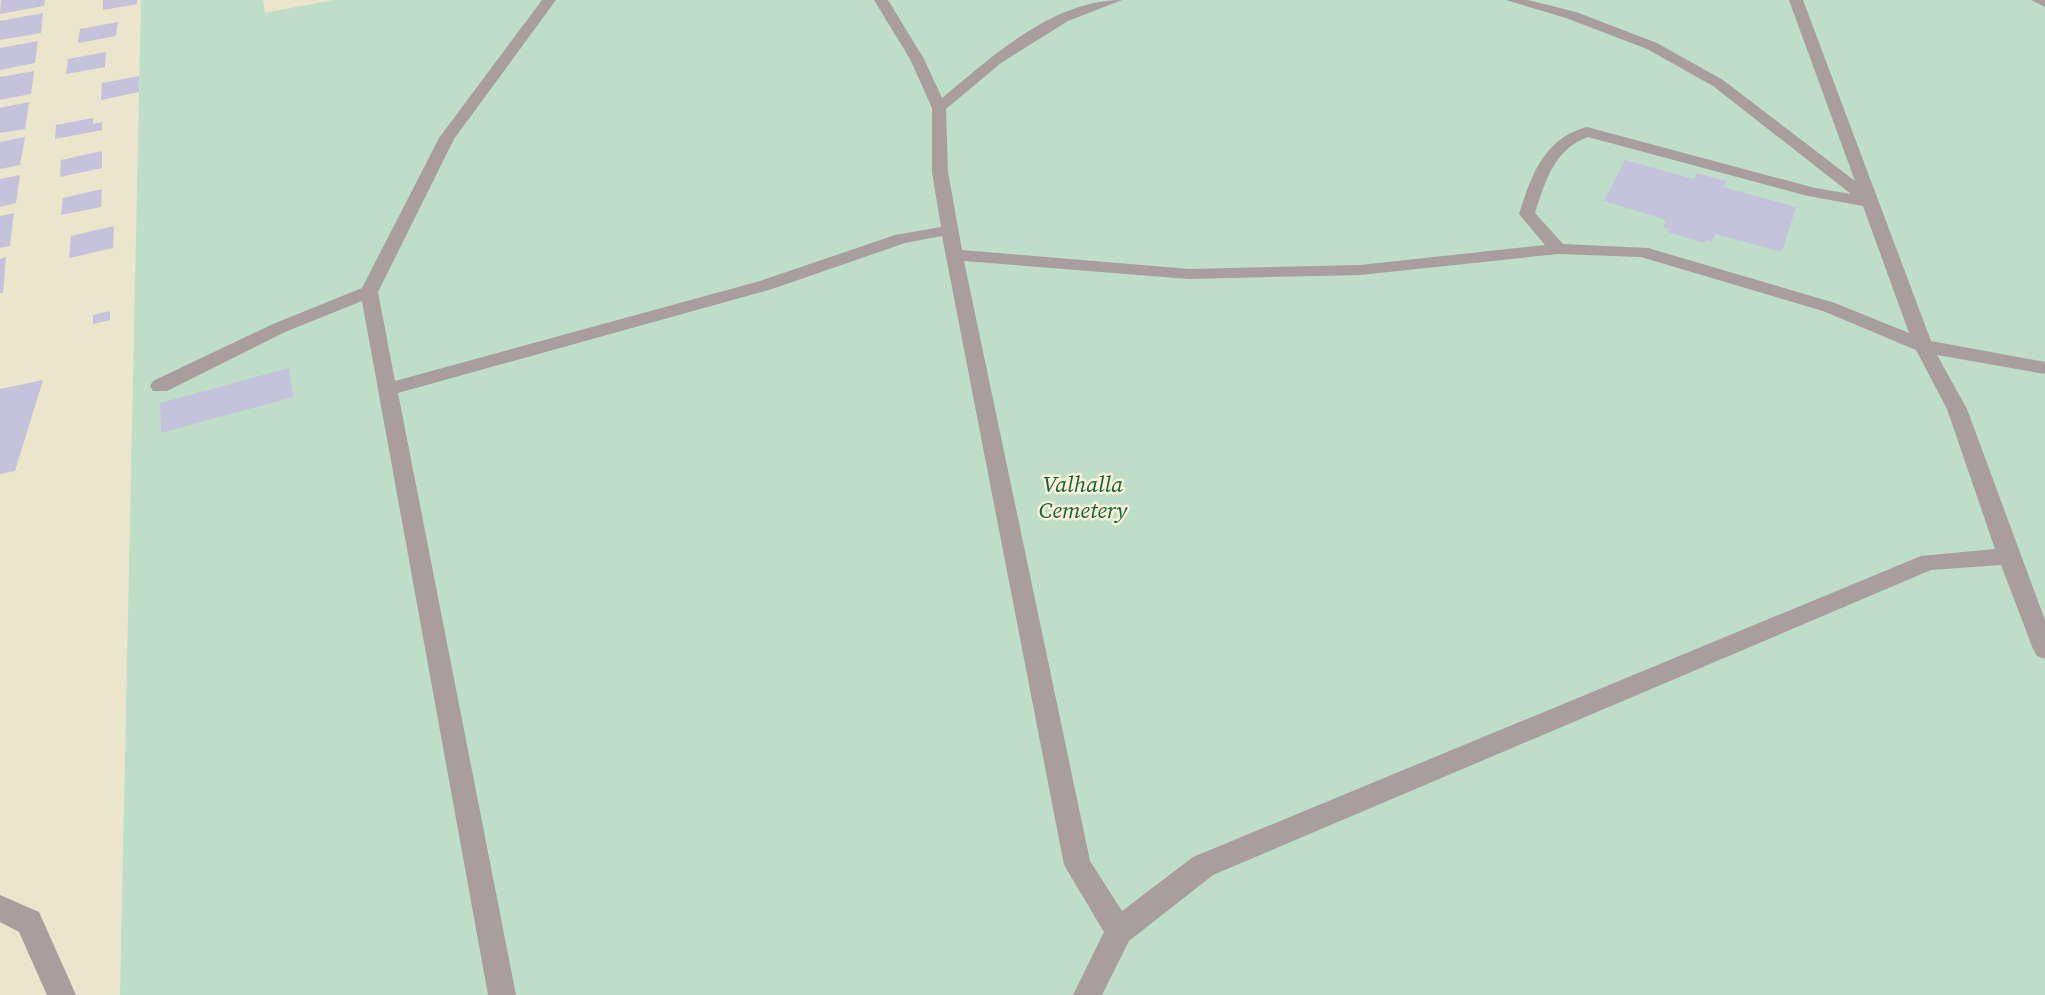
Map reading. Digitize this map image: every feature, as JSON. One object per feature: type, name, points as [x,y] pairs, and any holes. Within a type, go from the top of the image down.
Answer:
[{"type":"lane","points":[[502,995],[369,292],[447,138],[549,0]]},
{"type":"lane","points":[[881,0],[917,60],[939,108],[940,172],[954,255],[1077,865],[1119,931]]},
{"type":"lane","points":[[939,108],[996,60],[1063,18],[1115,0]]},
{"type":"lane","points":[[1513,0],[1571,15],[1652,46],[1718,83],[1871,202]]},
{"type":"lane","points":[[1796,0],[1923,346],[1957,409],[2007,556],[2045,649]]},
{"type":"lane","points":[[2038,0],[2045,3]]},
{"type":"lane","points":[[1558,248],[1527,214],[1536,181],[1555,149],[1572,136],[1587,132],[1814,193],[1871,202]]},
{"type":"lane","points":[[388,389],[766,285],[901,239],[950,230]]},
{"type":"lane","points":[[954,255],[1189,274],[1360,270],[1558,248],[1642,252],[1829,307],[1923,346],[2045,368]]},
{"type":"lane","points":[[160,386],[279,328],[369,292]]},
{"type":"lane","points":[[1087,995],[1119,931],[1203,866],[1929,562],[2007,556]]},
{"type":"lane","points":[[0,908],[29,922],[62,995]]},
{"type":"green space","name":"Valhalla Cemetery","points":[[141,0],[263,0],[265,13],[333,0],[2045,0],[2045,995],[120,995]]},
{"type":"building","points":[[1,0],[45,0],[44,6],[0,14]]},
{"type":"building","points":[[103,0],[137,0],[137,4],[103,10]]},
{"type":"building","points":[[43,13],[41,33],[0,40],[0,21]]},
{"type":"building","points":[[118,22],[116,36],[78,43],[80,29]]},
{"type":"building","points":[[38,41],[35,63],[0,70],[0,48]]},
{"type":"building","points":[[106,52],[105,67],[66,74],[68,59]]},
{"type":"building","points":[[34,71],[31,94],[0,100],[0,77]]},
{"type":"building","points":[[139,76],[139,92],[101,100],[102,83]]},
{"type":"building","points":[[29,102],[25,129],[0,133],[0,108]]},
{"type":"building","points":[[93,118],[93,124],[102,122],[102,130],[55,139],[56,125]]},
{"type":"building","points":[[25,137],[20,165],[0,169],[0,142]]},
{"type":"building","points":[[102,151],[102,168],[60,177],[61,160]]},
{"type":"building","points":[[1625,160],[1694,179],[1696,173],[1726,181],[1723,187],[1796,207],[1782,252],[1715,234],[1712,242],[1706,240],[1704,243],[1668,232],[1669,229],[1663,228],[1666,220],[1604,201]]},
{"type":"building","points":[[20,175],[16,203],[0,207],[0,179]]},
{"type":"building","points":[[102,189],[101,207],[61,215],[63,198]]},
{"type":"building","points":[[14,213],[10,246],[0,248],[0,216]]},
{"type":"building","points":[[114,226],[113,248],[69,258],[71,236]]},
{"type":"building","points":[[6,257],[3,293],[0,293],[0,259]]},
{"type":"building","points":[[110,311],[110,320],[93,324],[93,315]]},
{"type":"building","points":[[289,368],[293,397],[161,433],[160,403]]},
{"type":"building","points":[[43,380],[15,471],[0,474],[0,389]]}]
